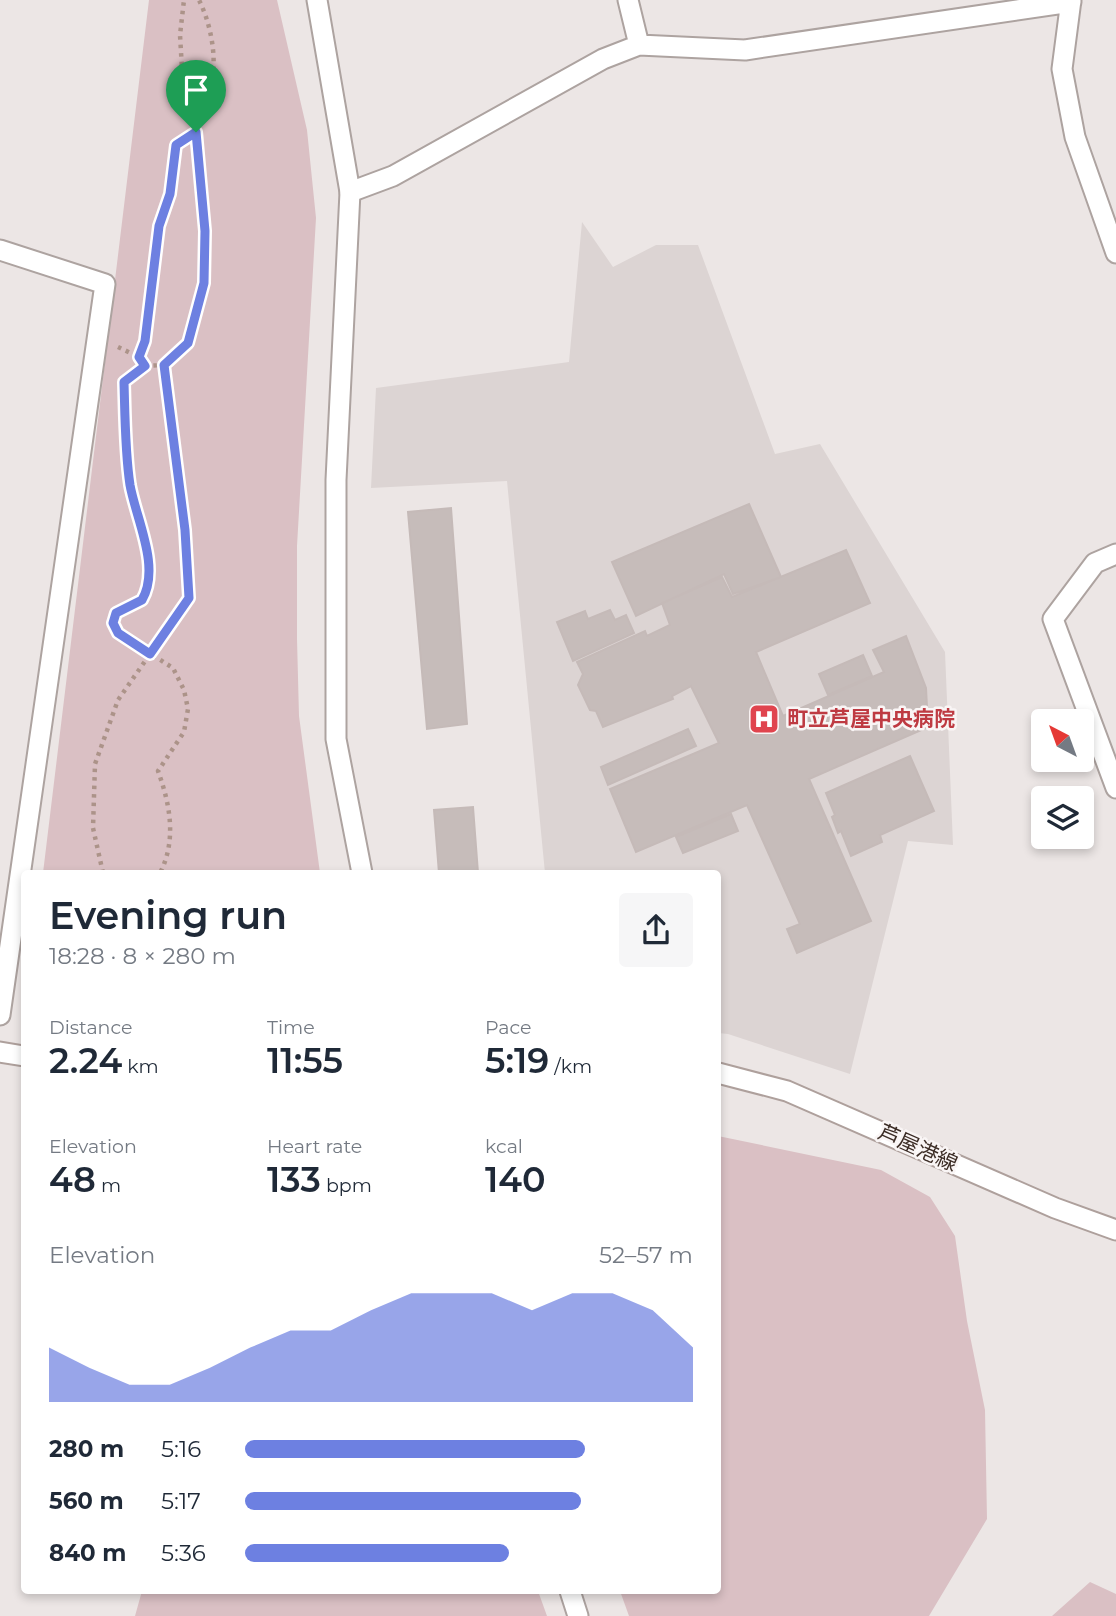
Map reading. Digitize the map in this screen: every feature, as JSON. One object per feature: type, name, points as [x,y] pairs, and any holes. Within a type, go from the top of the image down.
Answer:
[{"type":"street","points":[[317,0],[350,192],[335,480],[336,739],[361,870]]},
{"type":"street","points":[[628,0],[639,44]]},
{"type":"street","points":[[350,192],[393,176],[590,65],[639,44],[745,50],[1071,1],[1062,69],[1075,137],[1116,253]]},
{"type":"street","points":[[0,250],[105,284],[0,1015]]},
{"type":"street","points":[[1116,554],[1095,564],[1053,619],[1116,788]]},
{"type":"street","points":[[0,1052],[21,1056]]},
{"type":"street","name":"芦屋港線","points":[[721,1074],[788,1091],[1055,1208],[1116,1230]]},
{"type":"street","points":[[571,1594],[578,1616]]},
{"type":"path","points":[[162,870],[166,862],[171,815],[158,771],[184,732],[188,709],[184,690],[173,668],[118,633],[113,623],[116,613],[142,600],[148,590],[146,535],[130,487],[124,382],[145,366],[164,365],[188,343],[204,283],[205,231],[196,132],[182,69],[180,35],[184,0]]},
{"type":"path","points":[[193,116],[204,106],[209,92],[213,56],[209,22],[200,0]]},
{"type":"path","points":[[145,366],[139,357],[145,341],[159,226],[170,194],[176,145],[196,132]]},
{"type":"path","points":[[102,870],[93,828],[95,764],[118,700],[189,598],[185,530],[164,365]]},
{"type":"shaded area","points":[[149,0],[277,0],[307,130],[316,218],[297,546],[297,639],[299,716],[320,870],[43,870]]},
{"type":"shaded area","points":[[582,222],[613,267],[656,245],[698,245],[775,454],[820,444],[945,652],[953,845],[908,841],[850,1074],[721,1033],[721,870],[545,870],[507,481],[371,488],[376,388],[569,362]]},
{"type":"shaded area","points":[[721,1137],[881,1170],[930,1197],[955,1236],[967,1321],[985,1410],[987,1519],[929,1616],[629,1616],[621,1594],[721,1594]]},
{"type":"shaded area","points":[[1090,1582],[1116,1594],[1116,1616],[1052,1616]]},
{"type":"shaded area","points":[[141,1594],[539,1594],[547,1616],[135,1616]]},
{"type":"building","points":[[749,504],[781,577],[733,594],[724,574],[636,616],[612,562]]},
{"type":"building","points":[[451,508],[467,724],[427,729],[408,512]]},
{"type":"building","points":[[846,550],[870,603],[756,652],[783,716],[884,672],[873,650],[906,636],[926,688],[928,727],[809,779],[871,921],[797,953],[787,929],[800,924],[747,805],[636,852],[610,789],[719,743],[691,686],[672,696],[673,699],[603,727],[596,711],[590,710],[578,685],[583,674],[577,662],[645,631],[647,636],[670,625],[662,603],[722,577],[732,597]]},
{"type":"building","points":[[610,610],[615,620],[626,615],[634,633],[573,661],[557,622],[585,611],[588,619]]},
{"type":"building","points":[[863,655],[872,676],[828,695],[819,674]]},
{"type":"building","points":[[688,729],[696,746],[608,785],[601,767]]},
{"type":"building","points":[[910,756],[934,811],[880,835],[882,842],[851,856],[841,831],[838,833],[832,817],[835,815],[826,793]]},
{"type":"building","points":[[473,807],[478,870],[439,870],[434,810]]},
{"type":"building","points":[[731,814],[738,831],[683,853],[676,837]]},
{"type":"place","name":"町立芦屋中央病院","points":[[764,719]]},
{"type":"route","points":[[196,132],[205,231],[204,283],[188,343],[164,365],[185,530],[189,598],[150,654],[118,633],[113,623],[116,613],[142,600],[148,590],[146,535],[130,487],[124,382],[131,374],[145,366],[139,357],[145,341],[159,226],[170,194],[176,145],[196,132]]}]
